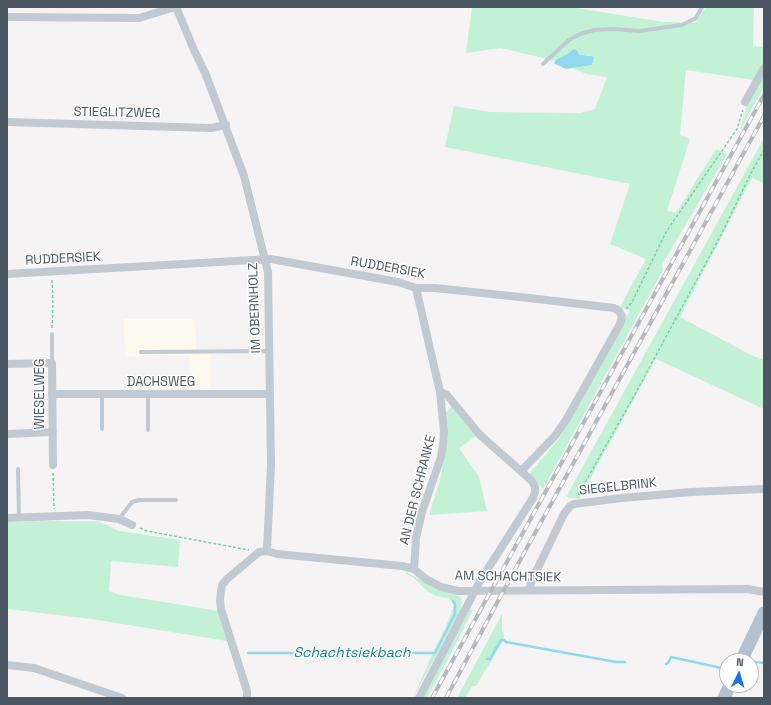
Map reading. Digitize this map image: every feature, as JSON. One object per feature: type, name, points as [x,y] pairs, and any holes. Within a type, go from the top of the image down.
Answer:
[{"type":"main road","points":[[745,653],[764,613]]},
{"type":"street","points":[[7,17],[139,18],[176,7]]},
{"type":"street","name":"IM OBERNHOLZ","points":[[176,7],[226,125],[227,133],[247,187],[268,272],[271,464],[263,552]]},
{"type":"street","points":[[745,102],[764,68]]},
{"type":"street","name":"STIEGLITZWEG","points":[[7,122],[212,128],[226,125]]},
{"type":"street","name":"RUDDERSIEK","points":[[7,274],[266,260],[391,281],[416,288],[458,290],[614,308],[622,313]]},
{"type":"street","name":"AN DER SCHRANKE","points":[[414,569],[416,538],[422,512],[444,445],[440,392],[416,288]]},
{"type":"street","points":[[521,471],[555,436],[566,420],[620,324],[622,313]]},
{"type":"street","points":[[7,364],[52,363]]},
{"type":"street","name":"WIESELWEG","points":[[52,363],[53,465]]},
{"type":"street","points":[[419,698],[465,609],[534,498],[535,487],[532,481],[480,435],[446,395],[440,392]]},
{"type":"street","name":"DACHSWEG","points":[[52,394],[269,394]]},
{"type":"street","points":[[7,434],[52,432]]},
{"type":"street","name":"SIEGELBRINK","points":[[529,590],[532,580],[564,514],[570,506],[574,504],[691,492],[764,489]]},
{"type":"street","points":[[7,518],[82,515],[120,519],[132,525]]},
{"type":"street","points":[[247,698],[247,691],[221,610],[220,599],[222,585],[227,579],[263,552]]},
{"type":"street","name":"AM SCHACHTSIEK","points":[[263,552],[402,566],[414,569],[426,580],[441,587],[458,591],[748,589],[764,592]]},
{"type":"street","points":[[7,665],[34,668],[122,698]]},
{"type":"lane","points":[[543,64],[569,40],[580,34],[594,30],[614,29],[639,31],[682,25],[696,18],[702,7]]},
{"type":"lane","name":"WIESELWEG","points":[[52,334],[52,363]]},
{"type":"lane","points":[[141,352],[269,351]]},
{"type":"lane","points":[[102,394],[102,429]]},
{"type":"lane","points":[[148,394],[148,430]]},
{"type":"lane","points":[[18,469],[19,518]]},
{"type":"lane","points":[[120,519],[132,502],[139,500],[176,500]]},
{"type":"path","points":[[622,313],[632,302],[666,232],[737,129],[745,102]]},
{"type":"path","points":[[574,504],[575,499],[675,321],[764,150]]},
{"type":"path","points":[[52,272],[52,334]]},
{"type":"path","points":[[53,465],[54,517]]},
{"type":"path","points":[[132,525],[147,531],[263,552]]},
{"type":"shaded area","points":[[124,319],[195,319],[196,349],[211,349],[211,388],[190,388],[189,355],[125,357]]},
{"type":"green space","points":[[472,7],[570,7],[664,22],[695,23],[706,7],[754,7],[753,46],[764,47],[764,61],[754,80],[686,70],[680,135],[690,139],[667,211],[676,213],[716,149],[727,154],[662,265],[663,270],[543,489],[529,474],[559,439],[630,310],[620,307],[646,259],[610,244],[630,184],[445,147],[454,106],[490,112],[581,113],[595,109],[607,77],[587,74],[572,68],[592,65],[594,57],[588,55],[580,56],[578,53],[567,54],[555,61],[501,48],[466,53]]},
{"type":"green space","points":[[764,73],[764,87],[740,130],[747,106]]},
{"type":"green space","points":[[764,138],[764,183],[752,178],[680,317],[751,355],[764,360],[764,409],[656,359],[579,499],[566,497]]},
{"type":"green space","points":[[452,406],[476,436],[459,448],[479,477],[487,511],[429,515],[440,480],[446,449],[448,432],[446,413]]},
{"type":"green space","points":[[98,521],[119,531],[180,540],[178,567],[111,561],[109,591],[120,595],[219,611],[227,641],[92,619],[7,609],[7,522]]},
{"type":"green space","points":[[406,572],[439,589],[456,595],[461,598],[462,603],[460,612],[413,698],[454,606],[453,602],[448,598],[436,596],[428,592],[414,578],[406,574]]},
{"type":"green space","points":[[469,610],[473,610],[445,665],[427,698],[422,698]]},
{"type":"green space","points":[[502,614],[502,631],[504,634],[503,641],[476,686],[472,686],[465,698],[457,698]]},
{"type":"water","points":[[574,49],[578,51],[579,55],[594,57],[592,65],[566,69],[554,63],[556,60]]},
{"type":"waterway","name":"Schachtsiekbach","points":[[248,653],[435,653],[455,614],[455,604],[453,601]]},
{"type":"waterway","name":"Schachtsiekbach","points":[[487,659],[490,659],[501,640],[504,640],[506,642],[616,662],[625,662]]},
{"type":"waterway","name":"Schachtsiekbach","points":[[666,664],[671,657],[719,667]]},
{"type":"waterway","name":"Schachtsiekbach","points":[[759,662],[764,663]]},
{"type":"railway","points":[[432,698],[764,95]]},
{"type":"railway","points":[[446,698],[764,116]]}]
